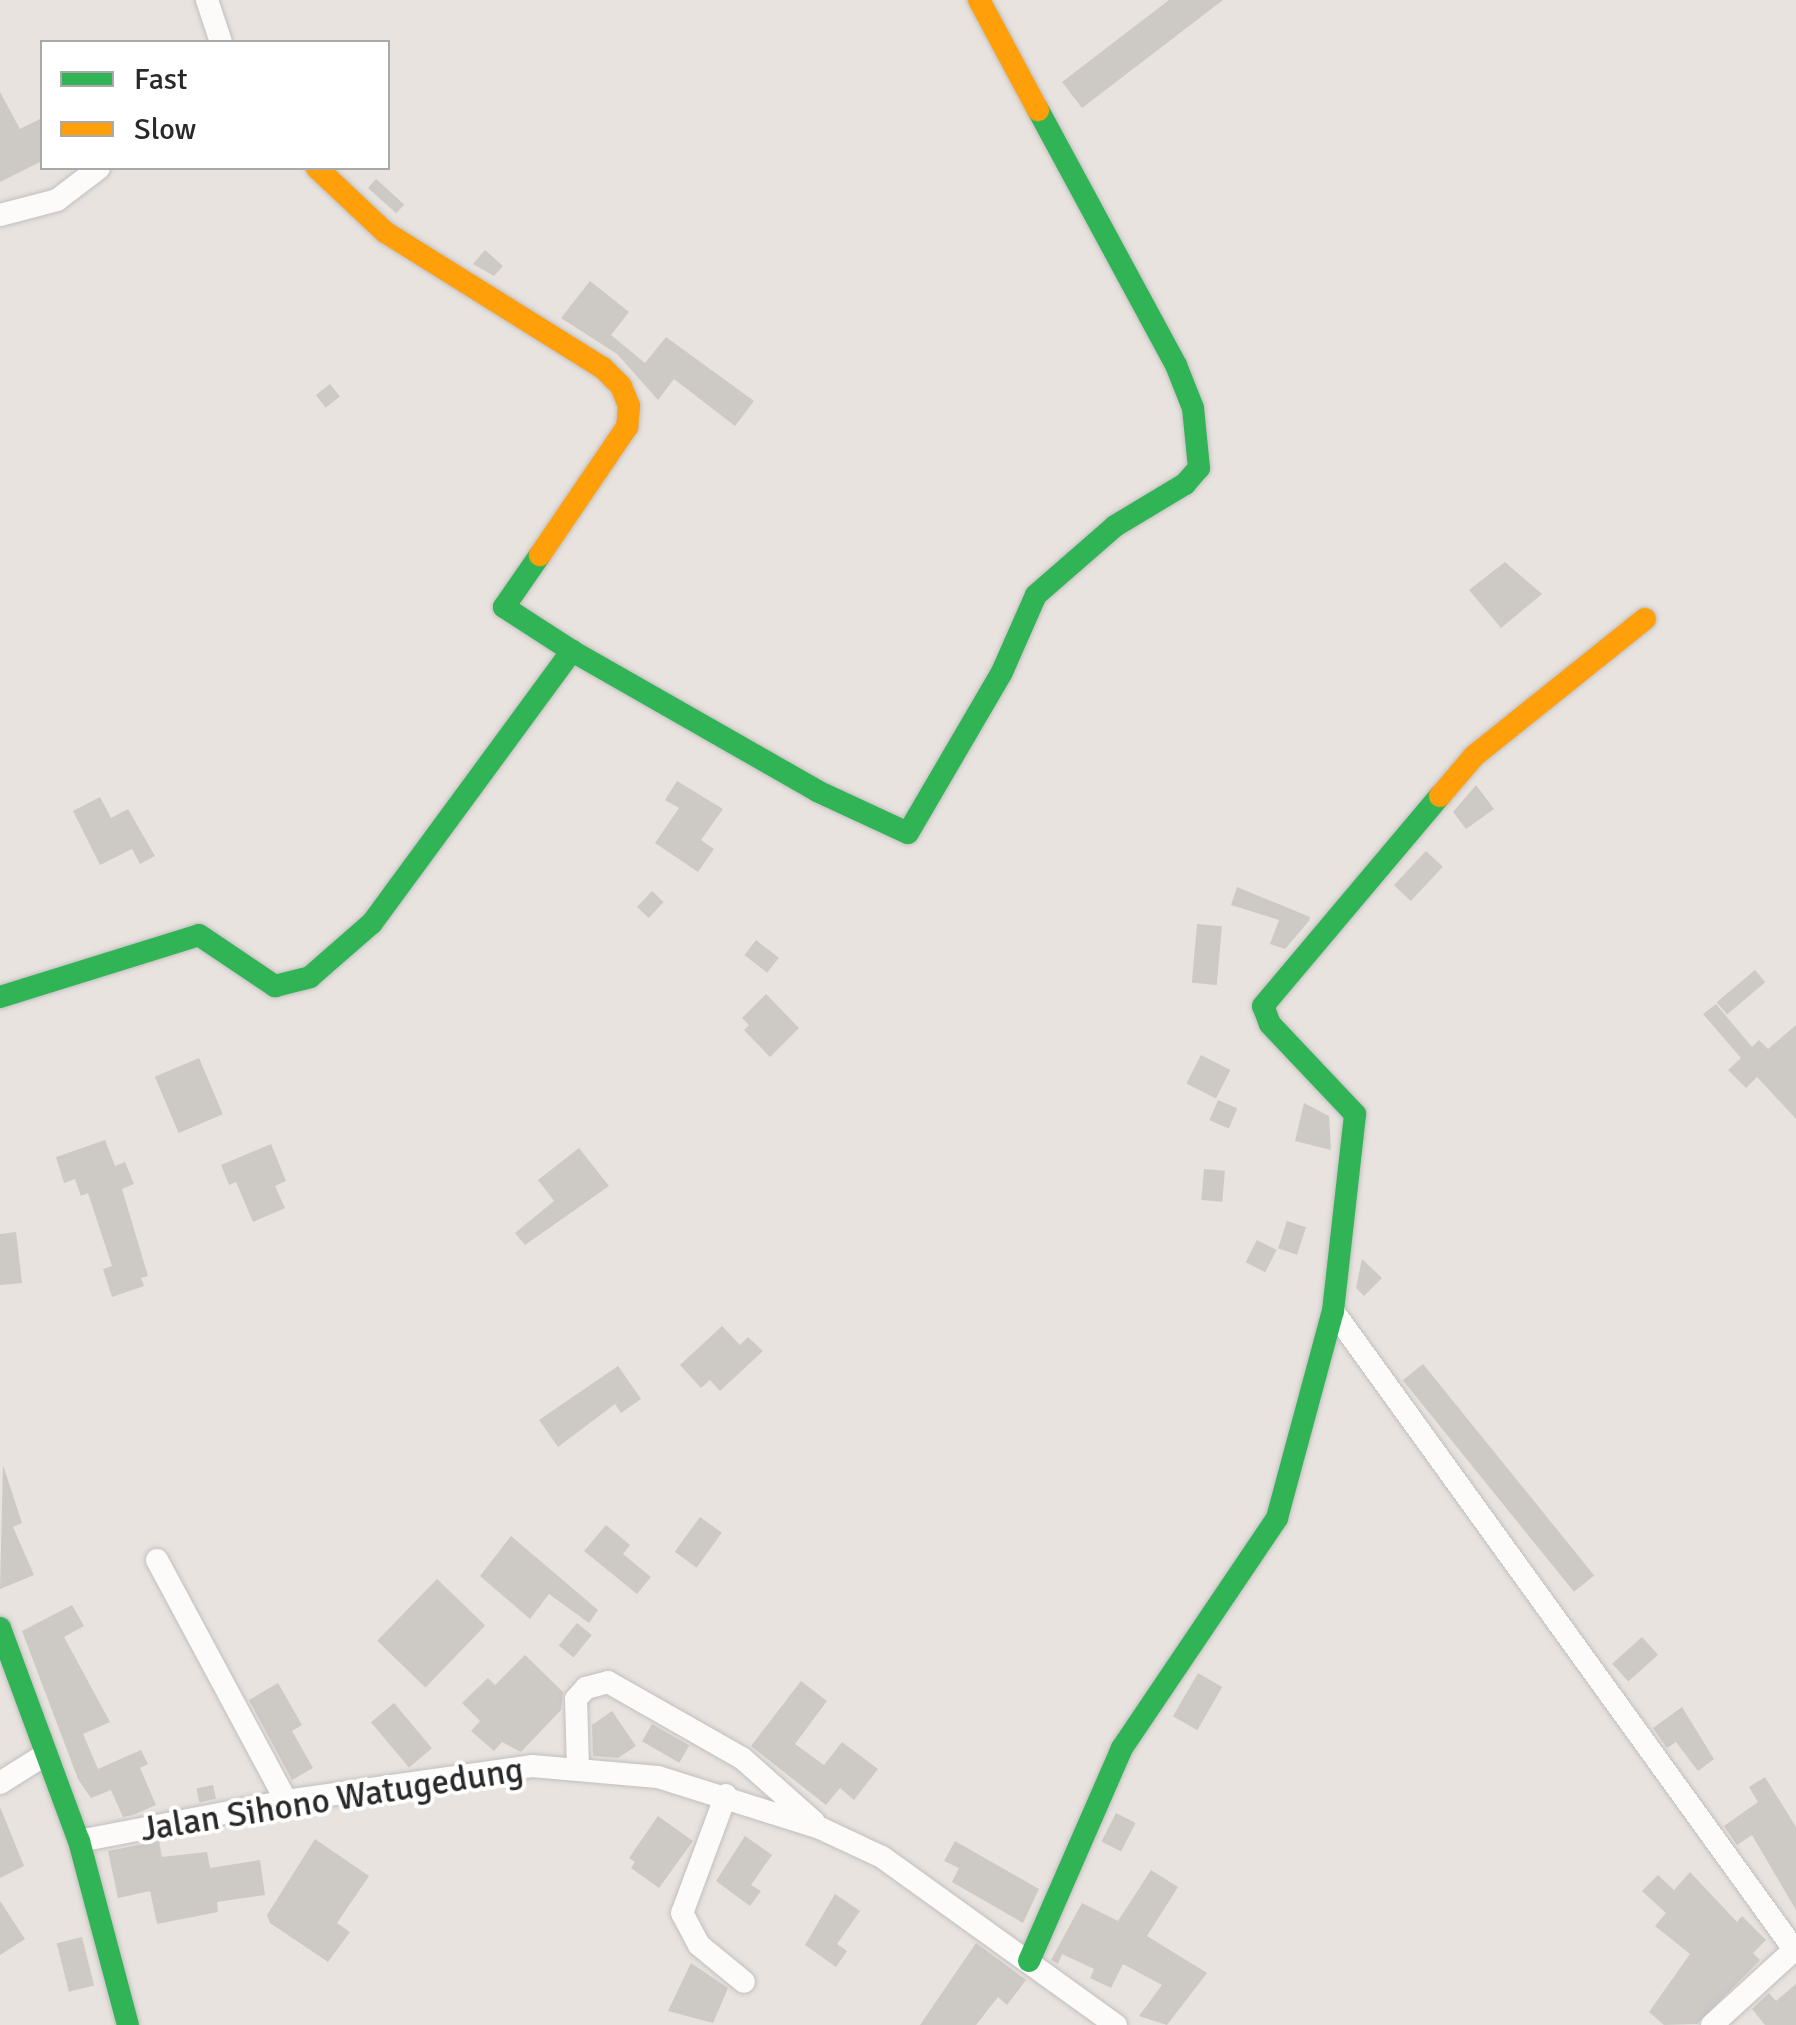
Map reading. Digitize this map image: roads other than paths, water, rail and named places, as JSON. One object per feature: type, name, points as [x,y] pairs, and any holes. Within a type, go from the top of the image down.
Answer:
[{"type":"street","points":[[207,0],[220,40]]},
{"type":"street","points":[[319,170],[385,232],[588,358],[621,386],[629,406],[627,427],[504,608],[817,791],[908,834],[1002,672],[1036,595],[1114,526],[1185,484],[1199,468],[1193,408],[1176,366],[979,0]]},
{"type":"street","points":[[0,215],[28,212],[58,200],[96,170]]},
{"type":"street","points":[[1029,1961],[1122,1748],[1277,1518],[1334,1311],[1355,1114],[1270,1024],[1263,1006],[1474,756],[1644,619]]},
{"type":"street","points":[[0,997],[199,935],[276,986],[310,977],[372,923],[572,651]]},
{"type":"street","points":[[1334,1311],[1650,1742],[1795,1951],[1712,2025]]},
{"type":"street","points":[[157,1560],[286,1801]]},
{"type":"street","points":[[0,1628],[79,1841],[128,2025]]},
{"type":"street","points":[[578,1769],[576,1699],[586,1688],[608,1682],[742,1758],[820,1828]]},
{"type":"street","points":[[0,1783],[46,1754]]},
{"type":"street","name":"Jalan Sihono Watugedung","points":[[79,1841],[286,1801],[532,1766],[658,1777],[726,1795],[820,1828],[922,1882],[1116,2025]]},
{"type":"street","points":[[726,1795],[682,1913],[699,1945],[744,1982]]}]
